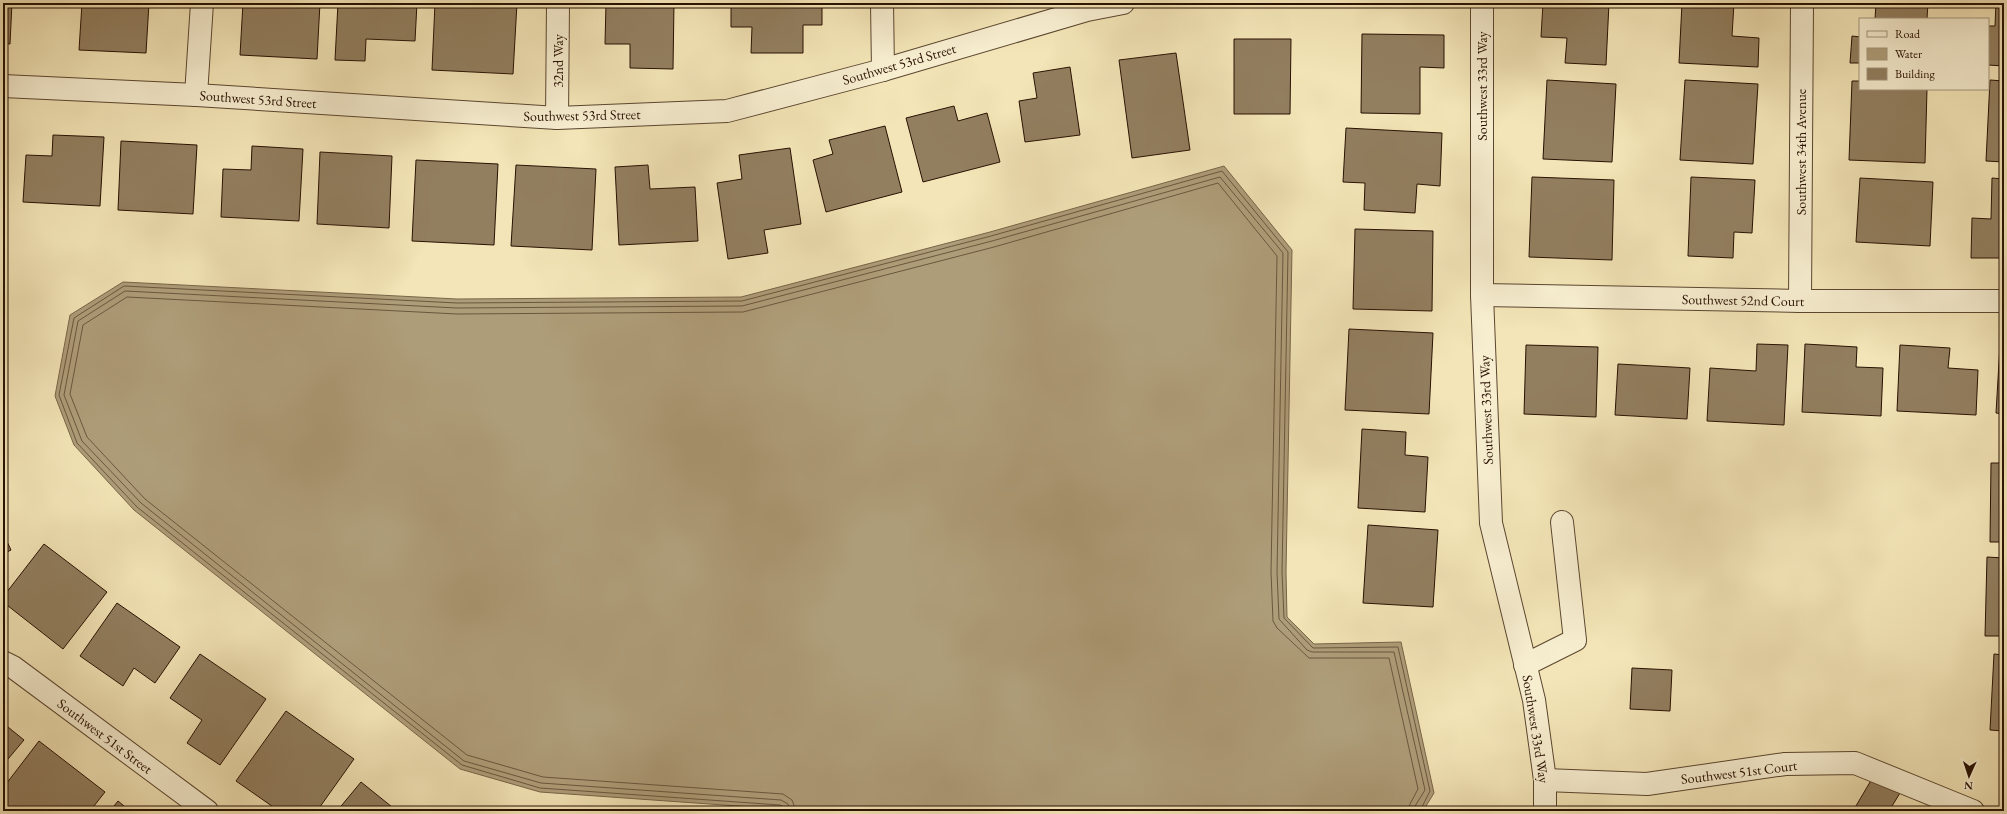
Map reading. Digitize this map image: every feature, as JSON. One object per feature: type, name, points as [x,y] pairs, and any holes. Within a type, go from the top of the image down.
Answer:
[{"type":"street","points":[[196,95],[202,3]]},
{"type":"street","name":"32nd Way","points":[[557,118],[558,3]]},
{"type":"street","points":[[882,3],[883,70]]},
{"type":"street","name":"Southwest 53rd Street","points":[[3,86],[196,95],[557,118],[727,111],[883,70],[1088,10],[1123,3]]},
{"type":"street","name":"Southwest 33rd Way","points":[[1482,3],[1482,295],[1491,523],[1534,700],[1545,780],[1545,811]]},
{"type":"street","name":"Southwest 34th Avenue","points":[[1800,301],[1802,3]]},
{"type":"street","name":"Southwest 52nd Court","points":[[1482,295],[1800,301],[2004,301]]},
{"type":"street","points":[[1525,665],[1575,640],[1562,522]]},
{"type":"street","name":"Southwest 51st Street","points":[[3,662],[13,667],[207,811]]},
{"type":"street","name":"Southwest 51st Court","points":[[1545,780],[1647,784],[1785,764],[1855,763],[1973,811]]},
{"type":"water","points":[[1224,166],[1292,250],[1286,572],[1287,617],[1314,644],[1401,642],[1434,793],[1423,811],[808,811],[540,792],[460,769],[134,510],[74,445],[55,396],[70,315],[123,282],[457,299],[741,297],[990,232]]},
{"type":"building","points":[[3,3],[12,3],[10,44],[3,43]]},
{"type":"building","points":[[82,3],[149,3],[146,53],[79,50]]},
{"type":"building","points":[[243,3],[320,3],[317,59],[240,55]]},
{"type":"building","points":[[338,3],[417,3],[415,41],[366,39],[365,61],[335,60]]},
{"type":"building","points":[[435,3],[517,3],[513,74],[432,70]]},
{"type":"building","points":[[606,3],[674,3],[673,69],[630,68],[630,44],[605,44]]},
{"type":"building","points":[[731,3],[822,3],[822,25],[803,25],[803,53],[751,53],[752,27],[731,27]]},
{"type":"building","points":[[1543,3],[1609,3],[1606,65],[1565,63],[1567,38],[1541,37]]},
{"type":"building","points":[[1682,3],[1734,3],[1732,36],[1759,38],[1758,67],[1679,63]]},
{"type":"building","points":[[1876,3],[1928,3],[1927,18],[1875,18]]},
{"type":"building","points":[[1996,3],[2004,3],[2004,66],[1989,65],[1989,26],[1995,26]]},
{"type":"building","points":[[1362,34],[1444,35],[1444,68],[1420,67],[1420,114],[1361,113]]},
{"type":"building","points":[[1852,36],[1859,37],[1859,63],[1850,63]]},
{"type":"building","points":[[1234,39],[1291,39],[1290,114],[1234,114]]},
{"type":"building","points":[[1176,53],[1190,150],[1132,158],[1119,60]]},
{"type":"building","points":[[1070,67],[1080,135],[1025,142],[1019,101],[1037,98],[1033,73]]},
{"type":"building","points":[[1547,80],[1616,84],[1612,162],[1543,159]]},
{"type":"building","points":[[1685,80],[1758,84],[1753,164],[1680,160]]},
{"type":"building","points":[[1990,80],[2004,81],[2004,162],[1986,161]]},
{"type":"building","points":[[1852,81],[1859,81],[1859,90],[1927,90],[1925,163],[1849,160]]},
{"type":"building","points":[[954,106],[958,121],[987,113],[1000,162],[923,182],[906,118]]},
{"type":"building","points":[[885,126],[902,192],[826,212],[813,160],[833,154],[829,140]]},
{"type":"building","points":[[1346,128],[1442,133],[1440,186],[1417,184],[1415,213],[1364,210],[1365,183],[1343,182]]},
{"type":"building","points":[[53,135],[104,137],[100,206],[23,202],[26,155],[52,156]]},
{"type":"building","points":[[121,141],[197,145],[193,214],[118,210]]},
{"type":"building","points":[[252,146],[303,149],[299,221],[221,217],[223,169],[251,170]]},
{"type":"building","points":[[790,148],[801,224],[764,230],[768,253],[728,259],[717,183],[742,179],[739,155]]},
{"type":"building","points":[[320,152],[392,156],[389,228],[317,224]]},
{"type":"building","points":[[416,160],[498,164],[494,245],[412,241]]},
{"type":"building","points":[[516,165],[596,169],[592,250],[511,246]]},
{"type":"building","points":[[648,165],[650,189],[695,187],[698,241],[619,245],[615,167]]},
{"type":"building","points":[[1532,177],[1614,180],[1612,260],[1529,257]]},
{"type":"building","points":[[1691,177],[1755,180],[1752,233],[1734,232],[1733,258],[1688,256]]},
{"type":"building","points":[[1860,178],[1933,182],[1930,246],[1856,242]]},
{"type":"building","points":[[1992,178],[2004,179],[2004,258],[1971,258],[1972,218],[1991,219]]},
{"type":"building","points":[[1355,229],[1433,231],[1432,311],[1353,309]]},
{"type":"building","points":[[1349,329],[1433,333],[1429,414],[1345,410]]},
{"type":"building","points":[[1757,344],[1788,345],[1784,425],[1707,421],[1710,368],[1756,371]]},
{"type":"building","points":[[1805,344],[1857,347],[1856,367],[1883,368],[1881,416],[1802,412]]},
{"type":"building","points":[[1526,345],[1598,347],[1596,417],[1524,414]]},
{"type":"building","points":[[1900,345],[1950,348],[1948,368],[1978,370],[1976,415],[1897,411]]},
{"type":"building","points":[[2000,345],[2004,345],[2004,414],[1996,413]]},
{"type":"building","points":[[1618,364],[1690,368],[1687,419],[1615,415]]},
{"type":"building","points":[[1362,429],[1406,432],[1405,455],[1428,457],[1425,512],[1358,508]]},
{"type":"building","points":[[1991,463],[2004,463],[2004,542],[1990,542]]},
{"type":"building","points":[[1368,525],[1438,530],[1433,607],[1363,603]]},
{"type":"building","points":[[3,533],[11,550],[3,554]]},
{"type":"building","points":[[44,544],[107,592],[63,649],[3,602],[3,597]]},
{"type":"building","points":[[1987,557],[2004,558],[2004,636],[1985,636]]},
{"type":"building","points":[[117,603],[180,647],[155,683],[134,668],[123,686],[80,656]]},
{"type":"building","points":[[200,654],[266,699],[220,765],[187,743],[202,720],[170,698]]},
{"type":"building","points":[[1994,654],[2004,655],[2004,731],[1990,730]]},
{"type":"building","points":[[1632,668],[1672,670],[1670,711],[1630,709]]},
{"type":"building","points":[[286,711],[354,759],[317,811],[279,811],[236,781]]},
{"type":"building","points":[[3,723],[24,740],[3,765]]},
{"type":"building","points":[[39,741],[105,792],[90,811],[3,811],[3,788]]},
{"type":"building","points":[[1873,777],[1900,793],[1889,811],[1853,811]]},
{"type":"building","points":[[361,782],[397,811],[337,811]]},
{"type":"building","points":[[118,801],[130,811],[110,811]]}]
